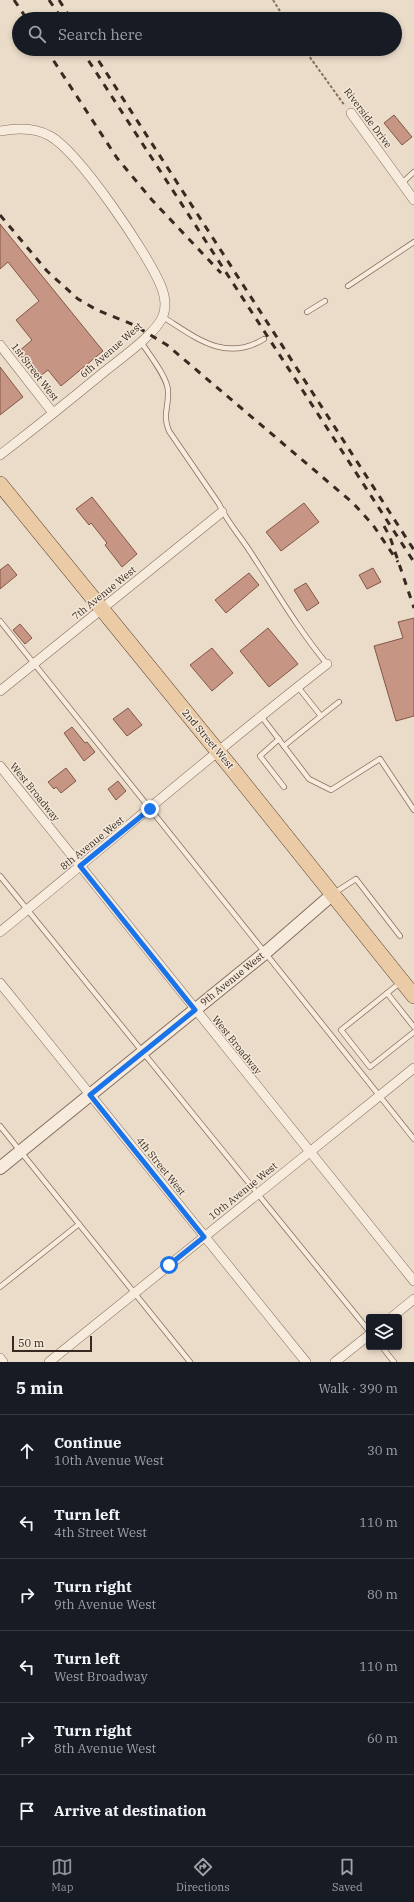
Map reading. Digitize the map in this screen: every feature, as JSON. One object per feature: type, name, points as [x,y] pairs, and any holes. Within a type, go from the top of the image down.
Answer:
[{"type":"main road","name":"2nd Street West","points":[[0,484],[414,996]]},
{"type":"street","name":"Riverside Drive","points":[[351,113],[414,200]]},
{"type":"street","points":[[0,131],[15,128],[35,130],[50,136],[69,151],[118,214],[161,286],[166,302],[163,317]]},
{"type":"street","name":"6th Avenue West","points":[[0,456],[141,342],[163,317]]},
{"type":"street","name":"1st Street West","points":[[0,345],[53,413]]},
{"type":"street","name":"7th Avenue West","points":[[0,691],[222,512]]},
{"type":"street","name":"8th Avenue West","points":[[0,932],[217,752],[327,664]]},
{"type":"street","name":"West Broadway","points":[[0,766],[414,1281]]},
{"type":"street","name":"9th Avenue West","points":[[0,1168],[265,953],[333,894]]},
{"type":"street","name":"4th Street West","points":[[0,983],[306,1362]]},
{"type":"street","name":"10th Avenue West","points":[[49,1362],[414,1068]]},
{"type":"street","points":[[396,1314],[414,1299]]},
{"type":"street","points":[[335,1362],[366,1337]]},
{"type":"street","points":[[0,1358],[3,1362]]},
{"type":"lane","points":[[402,183],[414,172]]},
{"type":"lane","points":[[348,286],[414,242]]},
{"type":"lane","points":[[307,312],[325,301]]},
{"type":"lane","points":[[163,317],[203,342],[215,347],[227,349],[243,348],[264,339]]},
{"type":"lane","points":[[141,342],[161,372],[169,390],[164,420],[169,431],[219,504],[222,512],[251,552],[294,620],[309,642],[327,664]]},
{"type":"lane","points":[[0,621],[414,1139]]},
{"type":"lane","points":[[298,687],[321,716]]},
{"type":"lane","points":[[284,746],[339,702]]},
{"type":"lane","points":[[261,716],[309,779],[331,790],[380,759],[414,810]]},
{"type":"lane","points":[[279,739],[260,756],[284,786]]},
{"type":"lane","points":[[0,876],[366,1327]]},
{"type":"lane","points":[[333,894],[356,879],[400,936]]},
{"type":"lane","points":[[402,981],[341,1030],[370,1067],[414,1032]]},
{"type":"lane","points":[[386,993],[414,1027]]},
{"type":"lane","points":[[0,1126],[190,1362]]},
{"type":"lane","points":[[0,1287],[79,1224]]},
{"type":"lane","points":[[384,1350],[394,1362]]},
{"type":"path","points":[[273,0],[281,12]]},
{"type":"path","name":"Riverside Drive","points":[[309,56],[351,113]]},
{"type":"building","points":[[394,115],[412,137],[402,145],[384,123]]},
{"type":"building","points":[[0,224],[103,351],[61,386],[48,370],[38,378],[18,352],[32,340],[16,320],[39,301],[8,262],[0,269]]},
{"type":"building","points":[[0,367],[23,397],[0,415]]},
{"type":"building","points":[[92,497],[137,554],[122,567],[105,545],[107,543],[91,523],[89,525],[76,509]]},
{"type":"building","points":[[304,503],[319,522],[281,551],[266,532]]},
{"type":"building","points":[[8,564],[17,575],[0,589],[0,570]]},
{"type":"building","points":[[373,568],[381,582],[367,589],[359,575]]},
{"type":"building","points":[[249,573],[259,585],[226,613],[215,600]]},
{"type":"building","points":[[306,583],[319,603],[307,611],[294,590]]},
{"type":"building","points":[[414,618],[414,716],[396,721],[374,646],[403,638],[398,622]]},
{"type":"building","points":[[20,624],[32,638],[25,644],[13,630]]},
{"type":"building","points":[[268,628],[298,664],[269,687],[240,651]]},
{"type":"building","points":[[212,648],[233,673],[212,691],[190,665]]},
{"type":"building","points":[[128,708],[142,725],[127,736],[113,719]]},
{"type":"building","points":[[72,727],[85,743],[87,742],[95,752],[84,761],[64,733]]},
{"type":"building","points":[[66,768],[76,781],[61,793],[56,787],[54,789],[48,782]]},
{"type":"building","points":[[118,781],[126,791],[116,800],[108,789]]},
{"type":"railway","points":[[14,0],[22,12]]},
{"type":"railway","points":[[49,0],[57,12]]},
{"type":"railway","points":[[59,0],[67,12]]},
{"type":"railway","points":[[51,56],[117,158],[152,200],[221,273]]},
{"type":"railway","points":[[86,56],[414,562]]},
{"type":"railway","points":[[96,56],[414,550]]},
{"type":"railway","points":[[0,215],[47,271],[78,299],[97,310],[134,325],[167,345],[353,503],[373,525],[398,562]]},
{"type":"railway","points":[[384,526],[390,537],[414,608]]},
{"type":"route","points":[[150,809],[80,866],[195,1010],[90,1095],[204,1237],[169,1265]]}]
